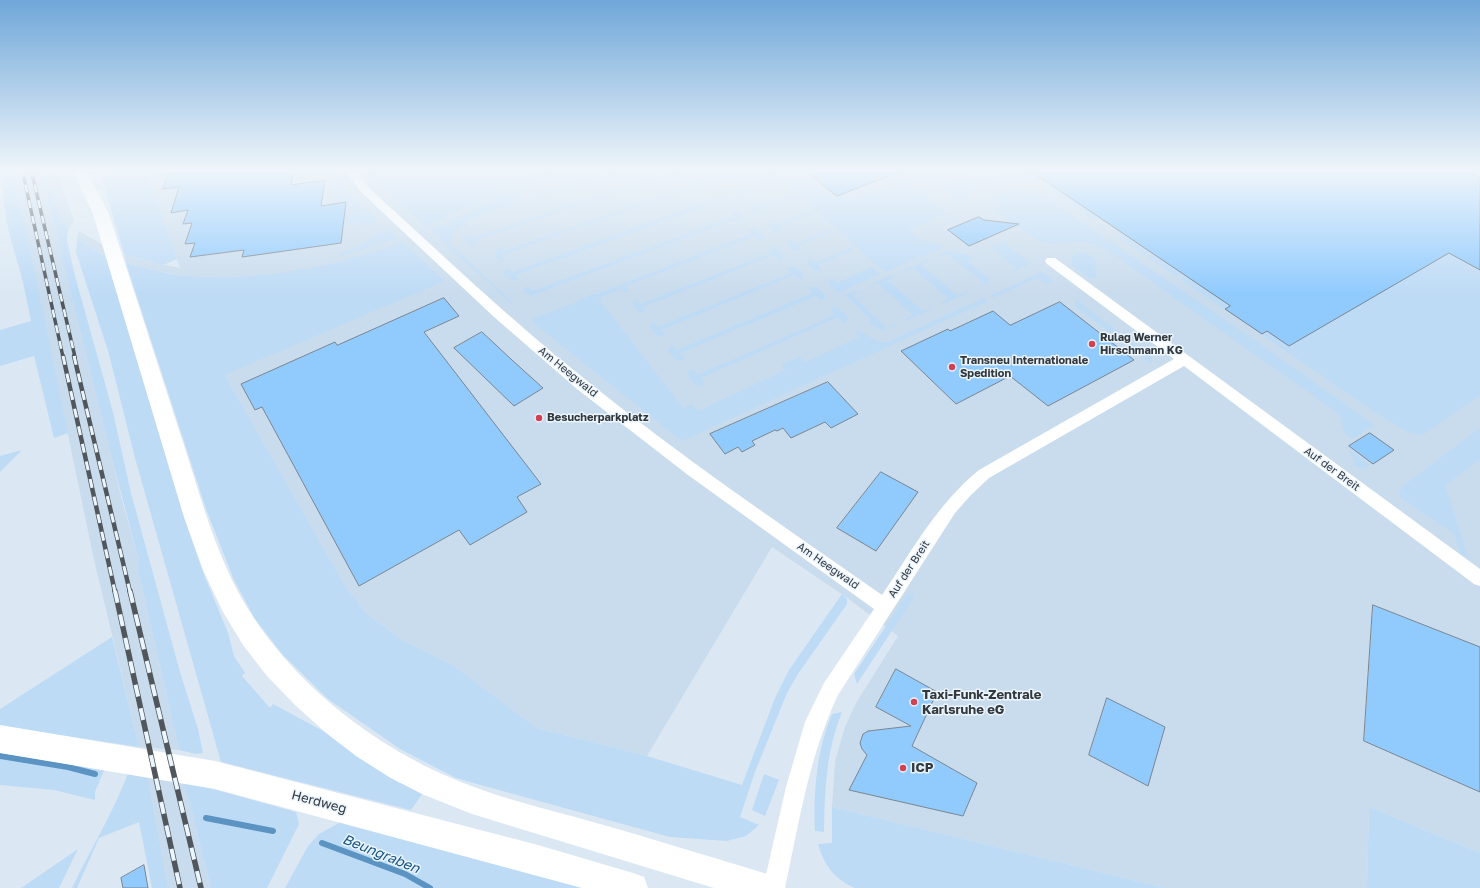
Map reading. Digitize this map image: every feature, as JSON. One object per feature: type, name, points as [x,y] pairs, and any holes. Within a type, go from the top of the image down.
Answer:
[{"type":"main road","points":[[99,210],[197,520],[215,571],[238,616],[261,649],[288,681],[338,725],[361,742],[386,759],[432,784],[492,807],[764,888]]},
{"type":"main road","name":"Herdweg","points":[[0,739],[214,775],[530,858],[634,888]]},
{"type":"street","name":"Am Heegwald","points":[[388,210],[504,319],[582,385],[697,473],[884,606]]},
{"type":"street","name":"Auf der Breit","points":[[1051,261],[1480,579]]},
{"type":"street","name":"Auf der Breit","points":[[774,888],[794,794],[815,722],[832,689],[884,606],[949,508],[965,490],[984,474],[1184,360]]},
{"type":"shaded area","points":[[22,210],[50,210],[107,439],[110,444],[110,451],[122,500],[139,561],[139,574],[179,750],[139,747],[94,560]]},
{"type":"shaded area","points":[[22,210],[68,433],[54,438],[34,356],[0,366],[0,330],[31,321],[5,211]]},
{"type":"shaded area","points":[[50,210],[58,210],[68,230],[67,241],[75,276],[113,412],[131,493],[180,672],[198,729],[203,753],[196,754],[179,750],[139,574],[139,561],[110,451],[110,444],[107,439]]},
{"type":"shaded area","points":[[58,210],[70,210],[74,221],[68,230]]},
{"type":"shaded area","points":[[111,210],[160,210],[177,259],[163,265],[124,254]]},
{"type":"shaded area","points":[[161,210],[1480,210],[1480,853],[1369,807],[1367,888],[1165,888],[832,807],[835,761],[845,727],[856,703],[898,636],[846,597],[772,547],[647,756],[537,728],[453,665],[402,640],[366,613],[347,589],[225,375],[180,275],[126,263],[124,254],[151,262],[180,268]]},
{"type":"shaded area","points":[[345,210],[367,210],[376,219],[377,222],[358,227],[359,221],[348,223],[347,226],[343,226]]},
{"type":"shaded area","points":[[408,210],[460,210],[426,227]]},
{"type":"shaded area","points":[[471,210],[495,210],[465,221],[468,225],[453,234],[450,244],[514,304],[513,305],[431,231]]},
{"type":"shaded area","points":[[554,210],[564,210],[474,241],[475,247],[463,238],[468,234],[472,238]]},
{"type":"shaded area","points":[[620,210],[629,210],[502,255],[504,260],[501,262],[495,255],[496,250],[500,247],[504,251]]},
{"type":"shaded area","points":[[683,210],[694,210],[516,275],[518,280],[516,281],[502,273],[508,268],[513,272]]},
{"type":"shaded area","points":[[736,210],[743,217],[738,224],[733,220],[530,296],[523,290],[528,286],[533,291],[734,216],[731,211]]},
{"type":"shaded area","points":[[752,210],[760,210],[764,214],[757,214]]},
{"type":"shaded area","points":[[815,210],[944,210],[958,221],[957,222],[946,214],[908,230],[919,239],[946,246],[885,272]]},
{"type":"shaded area","points":[[997,210],[1065,210],[1276,355],[1374,425],[1353,439],[1345,433],[1339,414],[1104,248],[1082,242],[1049,244],[1037,240],[999,214]]},
{"type":"shaded area","points":[[1079,210],[1089,210],[1099,217],[1093,220]]},
{"type":"shaded area","points":[[810,212],[812,214],[778,227],[781,232],[774,231],[767,224],[771,221],[775,225]]},
{"type":"shaded area","points":[[753,228],[763,235],[763,239],[760,241],[755,236],[626,286],[629,292],[624,292],[620,289],[598,298],[683,408],[692,404],[698,411],[786,370],[781,365],[800,357],[805,362],[859,337],[855,331],[862,332],[877,341],[888,342],[984,298],[988,301],[682,441],[532,322],[534,318],[572,304],[594,293],[595,295],[752,233],[748,229]]},
{"type":"shaded area","points":[[830,230],[832,232],[798,246],[801,251],[794,250],[786,242],[790,239],[795,244]]},
{"type":"shaded area","points":[[79,231],[103,245],[106,257],[86,245],[77,237]]},
{"type":"shaded area","points":[[381,231],[391,232],[398,238],[340,256],[340,253],[358,247]]},
{"type":"shaded area","points":[[1123,233],[1151,252],[1145,255],[1117,236]]},
{"type":"shaded area","points":[[77,237],[86,245],[106,257],[185,520],[203,572],[228,633],[234,656],[245,673],[242,676],[270,708],[273,704],[325,732],[396,781],[423,793],[411,810],[221,762],[135,458],[109,354],[76,252]]},
{"type":"shaded area","points":[[403,242],[444,281],[225,375],[347,589],[366,613],[402,640],[453,665],[537,728],[647,756],[742,785],[775,698],[789,670],[842,594],[847,599],[847,604],[798,674],[787,693],[755,772],[740,817],[759,825],[746,836],[727,841],[670,837],[456,778],[400,749],[328,699],[283,655],[255,619],[234,580],[206,509],[126,263],[186,276],[241,277],[296,271],[324,265],[350,259]]},
{"type":"shaded area","points":[[1003,242],[1031,263],[1011,273],[1017,268],[993,249],[983,252]]},
{"type":"shaded area","points":[[768,247],[773,247],[778,250],[782,253],[783,258],[779,260],[774,255],[643,307],[646,313],[638,312],[632,302],[635,299],[641,304],[771,253]]},
{"type":"shaded area","points":[[851,248],[853,250],[818,265],[822,271],[814,270],[807,263],[809,258],[815,263]]},
{"type":"shaded area","points":[[948,251],[975,257],[967,261],[990,279],[989,283],[978,287],[984,283],[947,254],[940,256],[938,255]]},
{"type":"shaded area","points":[[1079,253],[1090,255],[1095,260],[1096,276],[1094,278],[1089,278],[1072,265],[1072,258]]},
{"type":"shaded area","points":[[1153,253],[1183,274],[1176,277],[1147,256]]},
{"type":"shaded area","points":[[1449,253],[1471,265],[1469,267],[1480,273],[1480,395],[1423,435],[1408,432],[1381,416],[1179,278],[1185,275],[1230,306],[1225,309],[1262,334],[1267,331],[1289,346]]},
{"type":"shaded area","points":[[927,260],[929,261],[921,265],[957,295],[967,293],[943,304],[941,303],[948,298],[913,268],[905,272],[904,270]]},
{"type":"shaded area","points":[[787,267],[795,267],[802,273],[803,278],[801,279],[794,275],[661,330],[665,335],[658,336],[650,327],[653,322],[658,327],[791,273]]},
{"type":"shaded area","points":[[872,267],[880,274],[838,293],[828,283],[831,278],[837,283]]},
{"type":"shaded area","points":[[1042,272],[1053,281],[1046,284],[1037,278],[992,298],[989,296]]},
{"type":"shaded area","points":[[893,274],[895,276],[887,280],[923,311],[930,308],[932,309],[907,320],[905,319],[913,315],[878,283],[869,285]]},
{"type":"shaded area","points":[[809,287],[816,287],[826,296],[825,298],[821,300],[816,296],[680,353],[685,359],[682,360],[673,357],[668,350],[672,345],[677,350],[813,293]]},
{"type":"shaded area","points":[[858,290],[859,291],[852,295],[887,328],[894,324],[896,326],[881,330],[869,323],[872,321],[845,295]]},
{"type":"shaded area","points":[[1075,299],[1152,357],[1151,364],[1075,306]]},
{"type":"shaded area","points":[[836,308],[842,311],[848,320],[845,323],[838,317],[701,378],[705,384],[702,386],[694,383],[689,377],[688,371],[692,369],[697,375],[835,315],[830,309]]},
{"type":"shaded area","points":[[1480,428],[1480,459],[1448,483],[1446,487],[1468,558],[1461,554],[1454,534],[1399,496],[1402,487]]},
{"type":"shaded area","points":[[1349,449],[1370,465],[1364,469],[1355,466]]},
{"type":"shaded area","points":[[22,450],[0,472],[0,456]]},
{"type":"shaded area","points":[[908,593],[914,597],[857,684],[854,674]]},
{"type":"shaded area","points":[[112,637],[139,747],[0,726],[0,709]]},
{"type":"shaded area","points":[[842,712],[833,742],[827,771],[824,832],[815,831],[817,771],[823,742],[832,714]]},
{"type":"shaded area","points":[[0,747],[106,766],[95,792],[95,800],[54,790],[0,785]]},
{"type":"shaded area","points":[[130,768],[147,771],[168,888],[152,888],[139,822],[99,838],[77,888],[72,888],[110,814]]},
{"type":"shaded area","points":[[147,771],[184,781],[211,888],[168,888]]},
{"type":"shaded area","points":[[764,774],[779,780],[765,816],[752,810]]},
{"type":"shaded area","points":[[184,781],[296,812],[299,824],[267,888],[211,888]]},
{"type":"shaded area","points":[[832,807],[1165,888],[855,888],[836,876],[827,865],[820,852],[818,844],[832,843]]},
{"type":"shaded area","points":[[1369,807],[1480,853],[1480,888],[1367,888]]},
{"type":"shaded area","points":[[341,822],[583,888],[285,888],[308,846],[319,834]]},
{"type":"shaded area","points":[[78,849],[59,888],[21,888]]},
{"type":"building","points":[[172,210],[186,210],[171,213]]},
{"type":"building","points":[[188,210],[345,210],[341,243],[242,257],[244,250],[190,257],[195,243],[185,244],[192,223],[183,224]]},
{"type":"building","points":[[1089,210],[1480,210],[1480,270],[1449,253],[1289,346],[1267,331],[1262,334],[1225,309],[1230,306]]},
{"type":"building","points":[[979,217],[984,220],[1019,224],[969,246],[948,230]]},
{"type":"building","points":[[444,298],[459,316],[424,332],[541,484],[517,497],[527,512],[470,545],[459,530],[359,586],[262,407],[255,410],[241,384],[335,342],[337,345]]},
{"type":"building","points":[[1060,302],[1134,360],[1048,406],[1010,376],[956,404],[901,351],[948,329],[950,331],[993,311],[1010,325]]},
{"type":"building","points":[[482,332],[543,388],[514,406],[454,348]]},
{"type":"building","points":[[828,382],[858,414],[831,428],[825,422],[791,438],[783,428],[777,431],[775,430],[752,441],[755,445],[742,452],[738,447],[725,454],[710,434]]},
{"type":"building","points":[[1370,433],[1394,450],[1373,464],[1349,446]]},
{"type":"building","points":[[881,472],[918,492],[876,551],[837,528]]},
{"type":"building","points":[[1373,605],[1480,647],[1480,792],[1364,741]]},
{"type":"building","points":[[896,669],[937,692],[912,746],[977,783],[963,816],[849,790],[867,755],[862,749],[860,743],[863,734],[868,731],[911,726],[876,707]]},
{"type":"building","points":[[1107,698],[1165,727],[1148,786],[1089,755]]},
{"type":"building","points":[[144,865],[148,888],[123,888],[121,878]]},
{"type":"waterway","name":"Beungraben","points":[[0,756],[68,767],[95,774]]},
{"type":"waterway","name":"Beungraben","points":[[206,818],[273,831]]},
{"type":"waterway","name":"Beungraben","points":[[322,843],[405,874],[430,888]]},
{"type":"railway","points":[[31,210],[63,357]]},
{"type":"railway","points":[[41,210],[75,357]]},
{"type":"railway","points":[[63,356],[115,592]]},
{"type":"railway","points":[[74,356],[130,592]]},
{"type":"railway","points":[[115,591],[180,888]]},
{"type":"railway","points":[[130,591],[201,888]]},
{"type":"place","name":"Rulag Werner Hirschmann KG","points":[[1092,344]]},
{"type":"place","name":"Transneu Internationale Spedition","points":[[952,367]]},
{"type":"place","name":"Besucherparkplatz","points":[[539,418]]},
{"type":"place","name":"Taxi-Funk-Zentrale Karlsruhe eG","points":[[914,702]]},
{"type":"place","name":"ICP","points":[[903,768]]}]
